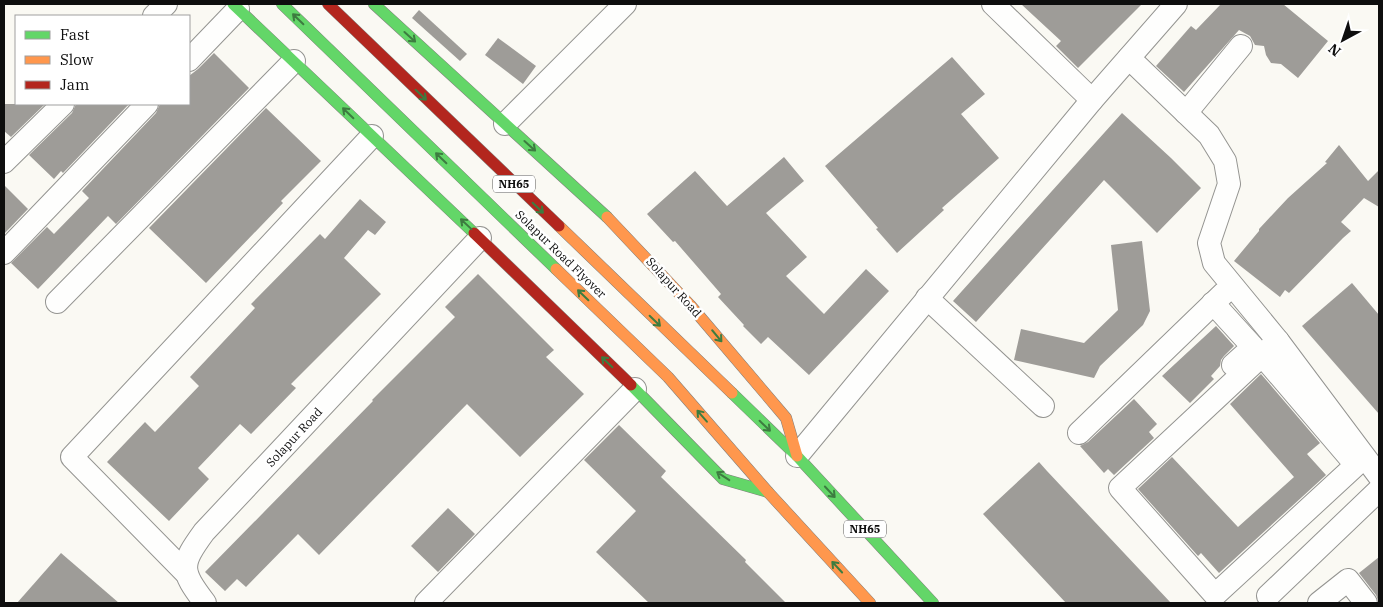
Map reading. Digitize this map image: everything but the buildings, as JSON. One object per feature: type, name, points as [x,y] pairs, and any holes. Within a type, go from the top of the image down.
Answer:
[{"type":"main road","name":"Solapur Road Flyover","points":[[282,4],[668,378],[768,492]]},
{"type":"main road","name":"Solapur Road","points":[[374,4],[616,226],[690,305],[786,418],[797,456],[904,569],[933,603]]},
{"type":"main road","points":[[236,6],[480,238],[635,389],[723,479],[768,492]]},
{"type":"main road","name":"Solapur Road Flyover","points":[[332,8],[797,456]]},
{"type":"main road","name":"NH65","points":[[768,492],[870,603]]},
{"type":"street","points":[[155,15],[166,4]]},
{"type":"street","points":[[505,124],[625,4]]},
{"type":"street","points":[[993,4],[1092,100]]},
{"type":"street","points":[[797,456],[1092,100],[1176,4]]},
{"type":"street","points":[[190,59],[236,6]]},
{"type":"street","points":[[1186,113],[1241,46]]},
{"type":"street","points":[[1129,58],[1209,136],[1225,161],[1229,184],[1209,243],[1214,263],[1232,285],[1270,348],[1356,465],[1216,594],[1120,488],[1270,348]]},
{"type":"street","points":[[57,302],[294,61]]},
{"type":"street","points":[[4,162],[63,105]]},
{"type":"street","points":[[4,254],[146,105]]},
{"type":"street","points":[[205,603],[191,585],[186,572],[72,458],[372,136]]},
{"type":"street","name":"Solapur Road","points":[[186,572],[189,553],[204,532],[480,238]]},
{"type":"street","points":[[1079,432],[1232,285]]},
{"type":"street","points":[[927,298],[1043,406]]},
{"type":"street","points":[[1111,475],[1253,347],[1213,303]]},
{"type":"street","points":[[1270,348],[1379,476]]},
{"type":"street","points":[[426,603],[635,389]]},
{"type":"street","points":[[1268,596],[1379,490]]},
{"type":"street","points":[[1319,603],[1348,580],[1366,603]]},
{"type":"traffic: fast","points":[[233,4],[474,233]]},
{"type":"traffic: fast","points":[[282,4],[556,269]]},
{"type":"traffic: fast","points":[[374,4],[607,217]]},
{"type":"traffic: fast","points":[[631,385],[723,479],[768,492]]},
{"type":"traffic: fast","points":[[732,393],[797,456],[933,603]]},
{"type":"traffic: slow","points":[[607,217],[690,305],[786,418],[797,456]]},
{"type":"traffic: slow","points":[[559,226],[732,393]]},
{"type":"traffic: slow","points":[[556,269],[668,377],[768,492],[870,603]]},
{"type":"traffic: jam","points":[[328,4],[559,226]]},
{"type":"traffic: jam","points":[[474,233],[631,385]]}]
